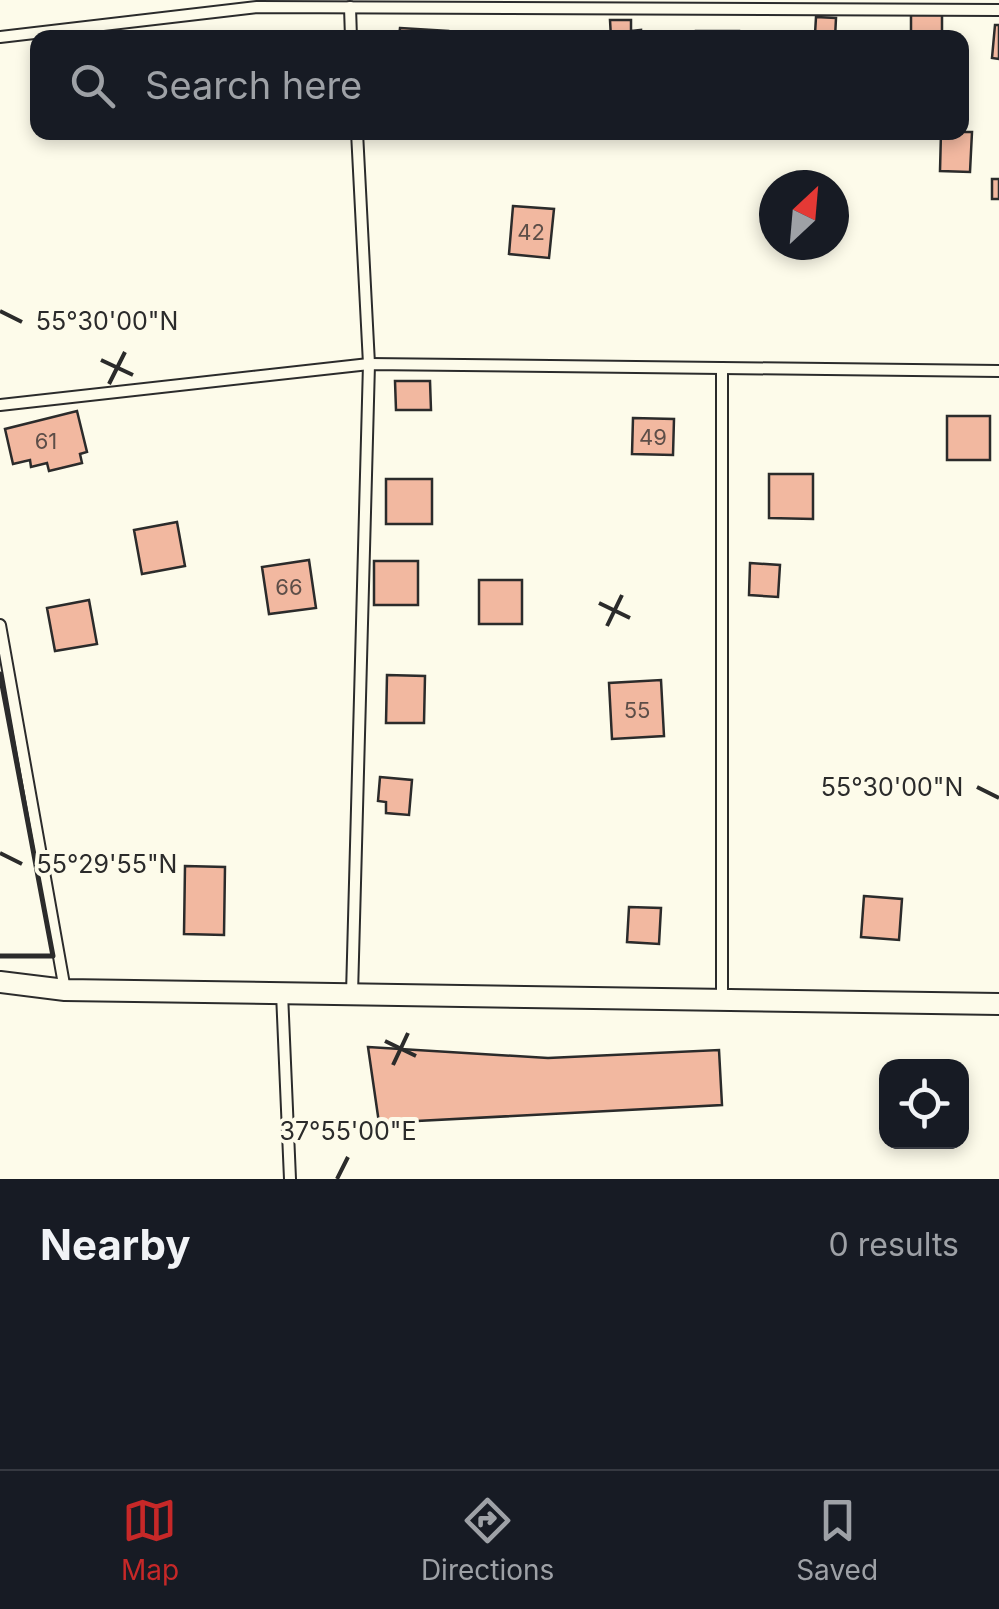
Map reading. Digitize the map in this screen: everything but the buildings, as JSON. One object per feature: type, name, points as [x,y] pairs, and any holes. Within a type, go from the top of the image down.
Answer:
[{"type":"street","points":[[0,982],[65,990],[999,1004]]},
{"type":"lane","points":[[47,30],[256,3],[350,7],[685,4],[999,10]]},
{"type":"lane","points":[[350,7],[351,30]]},
{"type":"lane","points":[[0,36],[30,32]]},
{"type":"lane","points":[[352,994],[369,364],[356,140]]},
{"type":"lane","points":[[0,405],[369,364],[999,371]]},
{"type":"lane","points":[[722,368],[722,1000]]},
{"type":"lane","points":[[0,625],[65,990]]},
{"type":"lane","points":[[282,993],[290,1179]]},
{"type":"wall","points":[[0,674],[53,956],[0,956]]}]
